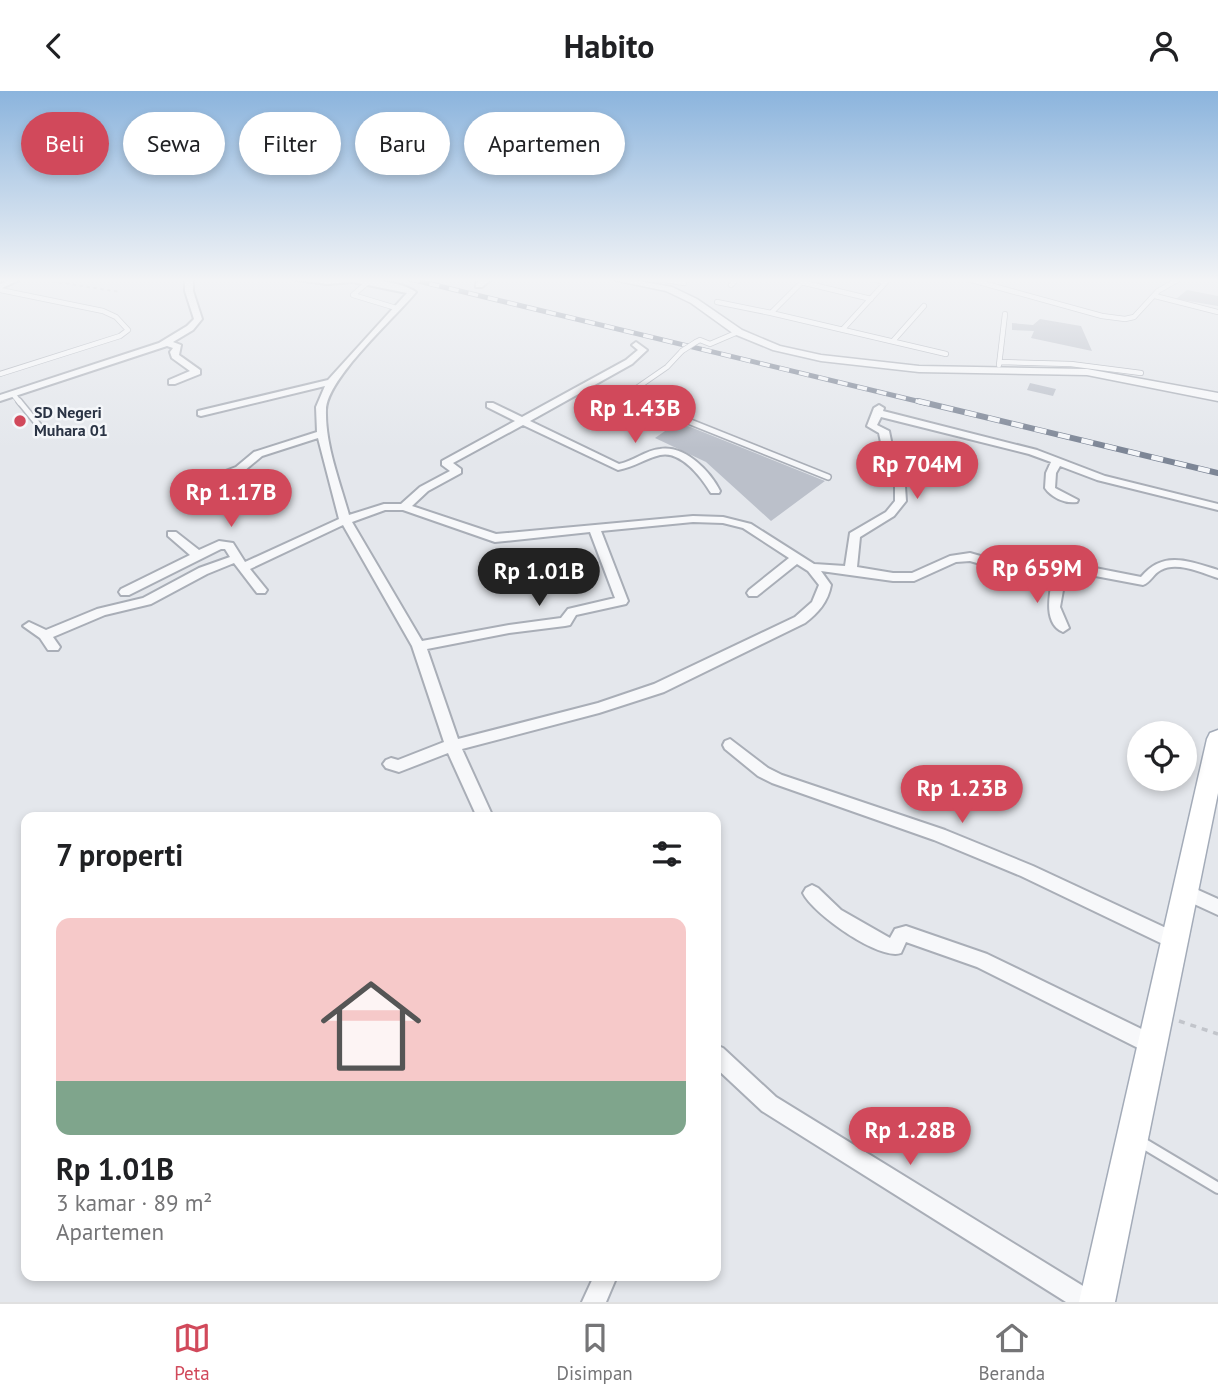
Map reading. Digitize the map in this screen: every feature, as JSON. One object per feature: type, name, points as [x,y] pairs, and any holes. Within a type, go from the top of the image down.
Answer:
[{"type":"main road","points":[[1097,1302],[1218,739]]},
{"type":"street","points":[[0,398],[167,343],[178,336]]},
{"type":"street","points":[[372,336],[331,382],[321,407],[322,434],[345,520],[419,646],[453,747],[483,812]]},
{"type":"street","points":[[747,336],[777,348],[837,361],[909,369],[1001,367],[1143,377],[1218,397]]},
{"type":"street","points":[[167,343],[178,347],[174,352],[175,356],[197,372],[172,382]]},
{"type":"street","points":[[404,507],[424,489],[457,471],[446,464],[639,355],[643,350],[636,345]]},
{"type":"street","points":[[201,413],[331,382]]},
{"type":"street","points":[[490,405],[524,419],[618,467],[664,450],[675,451],[706,474],[715,491]]},
{"type":"street","points":[[851,569],[855,535],[890,514],[901,501],[900,486],[890,461],[884,431],[872,425],[878,411],[1057,460],[1101,478],[1218,507]]},
{"type":"street","points":[[189,497],[196,493],[203,483],[240,469],[258,454],[322,434]]},
{"type":"street","points":[[1057,460],[1051,473],[1050,488],[1054,493],[1073,500]]},
{"type":"street","points":[[45,635],[101,612],[147,601],[203,571],[240,563],[384,507],[404,507],[495,538],[693,519],[723,520],[757,531],[811,568],[825,585],[819,604],[800,620],[687,677],[599,708],[433,751],[399,765],[391,764]]},
{"type":"street","points":[[419,646],[509,629],[565,622],[574,612],[622,601],[596,530]]},
{"type":"street","points":[[172,534],[198,555]]},
{"type":"street","points":[[125,591],[223,544],[261,590]]},
{"type":"street","points":[[811,568],[851,569],[893,577],[914,577],[954,559],[970,557],[1043,578],[1090,571],[1143,582],[1155,568],[1167,564],[1189,566],[1218,575]]},
{"type":"street","points":[[753,593],[797,558]]},
{"type":"street","points":[[1059,577],[1054,607],[1063,628]]},
{"type":"street","points":[[29,626],[45,635],[53,647]]},
{"type":"street","points":[[730,745],[763,772],[777,779],[939,835],[1027,871],[1175,941]]},
{"type":"street","points":[[812,893],[835,916],[888,946],[895,947],[901,935],[906,934],[981,960],[1153,1045]]},
{"type":"street","points":[[1187,893],[1218,907]]},
{"type":"street","points":[[721,1060],[769,1104],[1088,1302]]},
{"type":"street","points":[[594,1302],[604,1281]]},
{"type":"lane","points":[[0,374],[121,336]]},
{"type":"lane","points":[[730,336],[710,344],[700,340],[696,342],[682,351],[667,367],[625,396],[828,477]]},
{"type":"lane","points":[[870,336],[946,354]]},
{"type":"lane","points":[[893,341],[898,336]]},
{"type":"lane","points":[[1001,367],[1003,336]]},
{"type":"lane","points":[[13,394],[41,428]]},
{"type":"lane","points":[[1133,1137],[1218,1188]]},
{"type":"path","points":[[1159,1014],[1218,1034]]},
{"type":"building","points":[[1032,336],[1085,336],[1092,351],[1031,338]]},
{"type":"building","points":[[1030,383],[1056,389],[1053,396],[1027,390]]},
{"type":"building","points":[[678,422],[825,481],[771,521],[706,462],[655,438]]},
{"type":"railway","points":[[645,336],[925,403]]},
{"type":"railway","points":[[918,401],[1218,473]]},
{"type":"place","name":"SD Negeri Muhara 01","points":[[20,421]]}]
